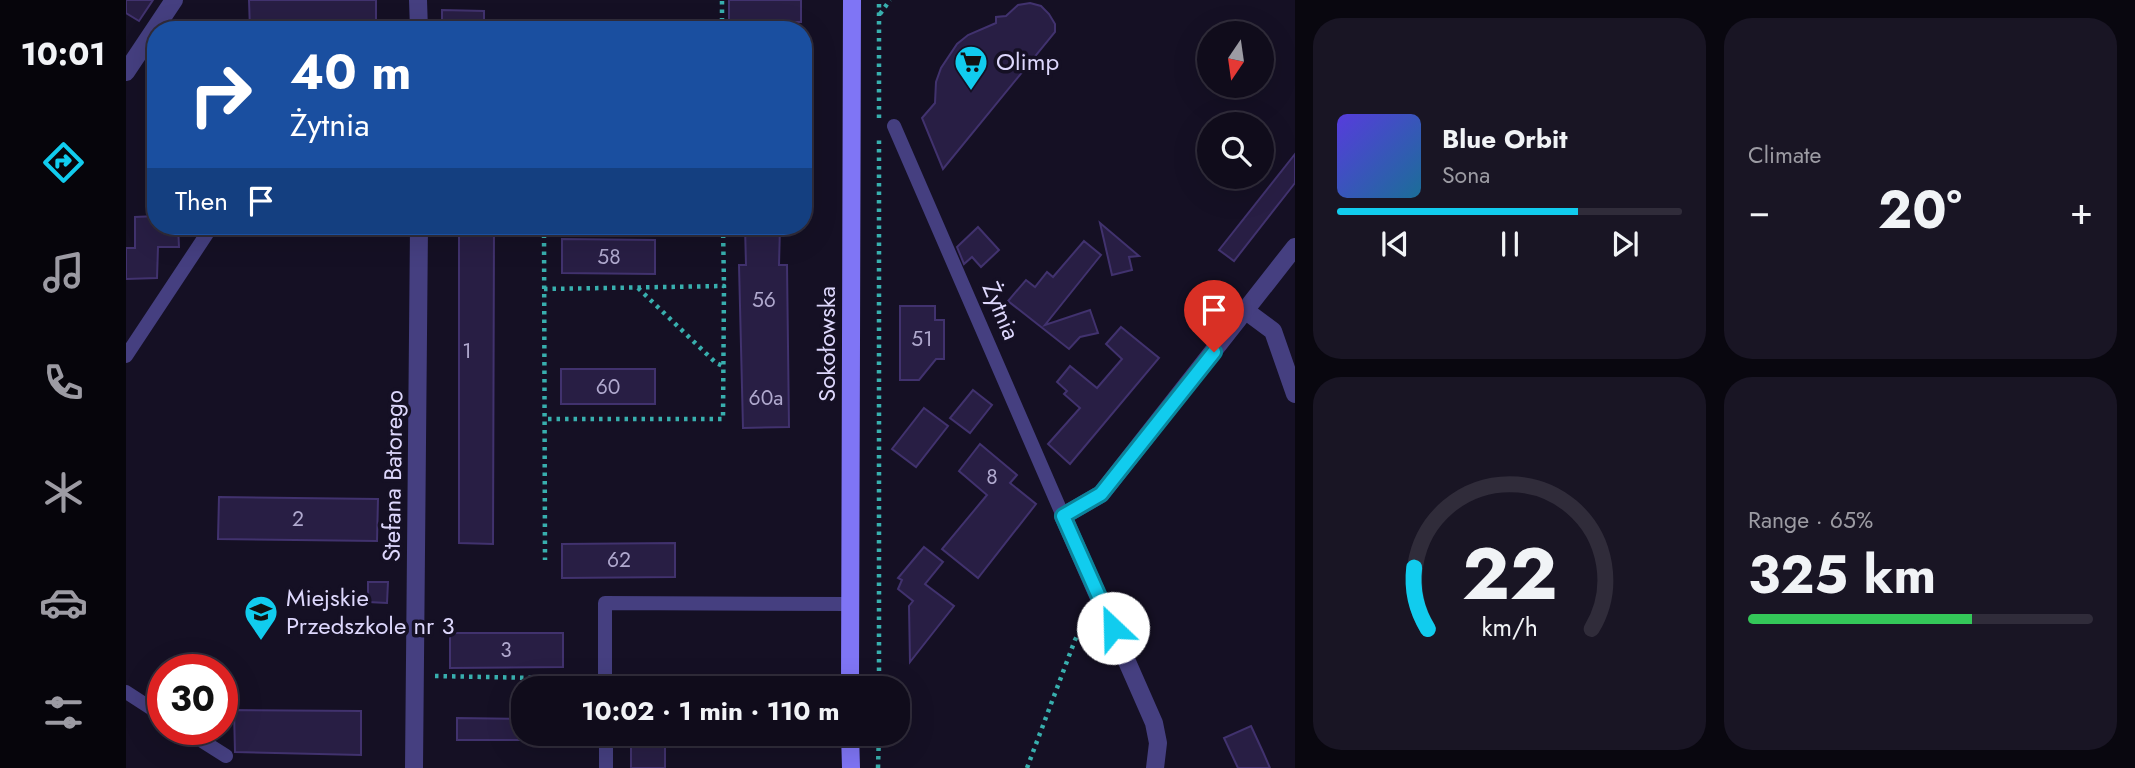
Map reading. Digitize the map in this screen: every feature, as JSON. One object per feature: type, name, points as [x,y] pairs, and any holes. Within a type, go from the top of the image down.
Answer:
[{"type":"street","points":[[160,21],[174,0]]},
{"type":"street","points":[[418,0],[419,21]]},
{"type":"street","name":"Sokołowska","points":[[850,676],[852,0]]},
{"type":"street","points":[[126,72],[147,40]]},
{"type":"street","name":"Stefana Batorego","points":[[414,768],[419,235]]},
{"type":"street","points":[[1063,516],[1101,494],[1295,247]]},
{"type":"street","points":[[1246,311],[1273,331],[1295,394]]},
{"type":"street","name":"Żytnia","points":[[1063,516],[1154,723],[1158,743],[1155,768]]},
{"type":"street","points":[[850,746],[850,768]]},
{"type":"lane","name":"Żytnia","points":[[894,126],[1063,516]]},
{"type":"lane","points":[[126,356],[206,235]]},
{"type":"lane","points":[[605,676],[605,603],[850,604]]},
{"type":"lane","points":[[128,697],[147,707]]},
{"type":"lane","points":[[209,745],[226,756]]},
{"type":"lane","points":[[606,746],[606,768]]},
{"type":"path","points":[[722,0],[722,21]]},
{"type":"path","points":[[879,0],[879,676]]},
{"type":"path","points":[[879,16],[890,0]]},
{"type":"path","points":[[544,235],[545,560]]},
{"type":"path","points":[[544,419],[723,419],[723,235]]},
{"type":"path","points":[[544,289],[724,286]]},
{"type":"path","points":[[637,287],[716,363],[723,366]]},
{"type":"path","points":[[1027,768],[1074,640],[1089,614],[1103,605]]},
{"type":"path","points":[[435,689],[435,676],[511,680]]},
{"type":"path","points":[[878,746],[878,768]]},
{"type":"building","points":[[126,0],[153,0],[139,21],[126,13]]},
{"type":"building","points":[[249,0],[376,0],[376,21],[250,21]]},
{"type":"building","points":[[729,0],[801,0],[801,21],[729,21]]},
{"type":"building","name":"Olimp","points":[[1030,3],[1041,6],[1049,14],[1055,24],[1055,32],[943,169],[922,118],[935,103],[936,82],[941,68],[957,44],[968,35],[996,23],[996,17],[1006,16],[1018,5]]},
{"type":"building","points":[[442,10],[484,11],[484,21],[442,21]]},
{"type":"building","points":[[1295,154],[1295,183],[1234,261],[1219,250],[1267,189],[1274,189],[1274,181]]},
{"type":"building","points":[[147,216],[147,235],[178,235],[179,247],[158,247],[157,278],[126,279],[126,248],[135,248],[135,217]]},
{"type":"building","points":[[1100,223],[1139,256],[1129,257],[1132,270],[1112,275]]},
{"type":"building","points":[[978,227],[999,250],[981,267],[972,257],[964,264],[957,247]]},
{"type":"building","points":[[459,235],[494,235],[493,544],[459,543]]},
{"type":"building","points":[[745,235],[780,235],[779,265],[787,265],[789,427],[743,428],[739,265],[746,265]]},
{"type":"building","points":[[562,239],[655,240],[655,274],[562,273]]},
{"type":"building","points":[[1084,241],[1101,255],[1045,325],[1090,310],[1098,333],[1080,337],[1069,349],[1008,301],[1026,280],[1035,287],[1047,272],[1053,277]]},
{"type":"building","points":[[900,306],[935,306],[935,320],[944,320],[944,359],[936,359],[919,380],[900,380]]},
{"type":"building","points":[[1121,327],[1159,358],[1070,464],[1048,444],[1080,408],[1064,394],[1067,391],[1057,382],[1070,366],[1097,388],[1122,359],[1106,344]]},
{"type":"building","points":[[561,369],[655,369],[655,404],[561,404]]},
{"type":"building","points":[[973,390],[992,405],[970,433],[950,418]]},
{"type":"building","points":[[924,408],[948,426],[916,467],[892,449]]},
{"type":"building","points":[[980,444],[1017,475],[1010,483],[1036,504],[978,578],[942,549],[987,495],[959,471]]},
{"type":"building","points":[[219,497],[378,499],[377,541],[218,539]]},
{"type":"building","points":[[675,543],[675,577],[562,578],[562,544]]},
{"type":"building","points":[[924,547],[943,562],[925,584],[954,606],[910,662],[909,606],[913,601],[898,589],[902,580],[898,578]]},
{"type":"building","points":[[368,582],[388,582],[387,603],[368,602]]},
{"type":"building","points":[[450,633],[563,633],[563,667],[450,668]]},
{"type":"building","points":[[238,710],[361,711],[361,755],[235,752],[235,745],[238,745]]},
{"type":"building","points":[[457,718],[511,719],[511,740],[457,740]]},
{"type":"building","points":[[1251,726],[1270,768],[1238,768],[1224,738]]},
{"type":"building","points":[[631,746],[665,746],[665,768],[631,768]]},
{"type":"place","name":"Olimp","points":[[971,92]]},
{"type":"place","name":"Miejskie Przedszkole nr 3","points":[[261,642]]},
{"type":"route","points":[[1113,628],[1063,516],[1101,494],[1214,352]]}]
